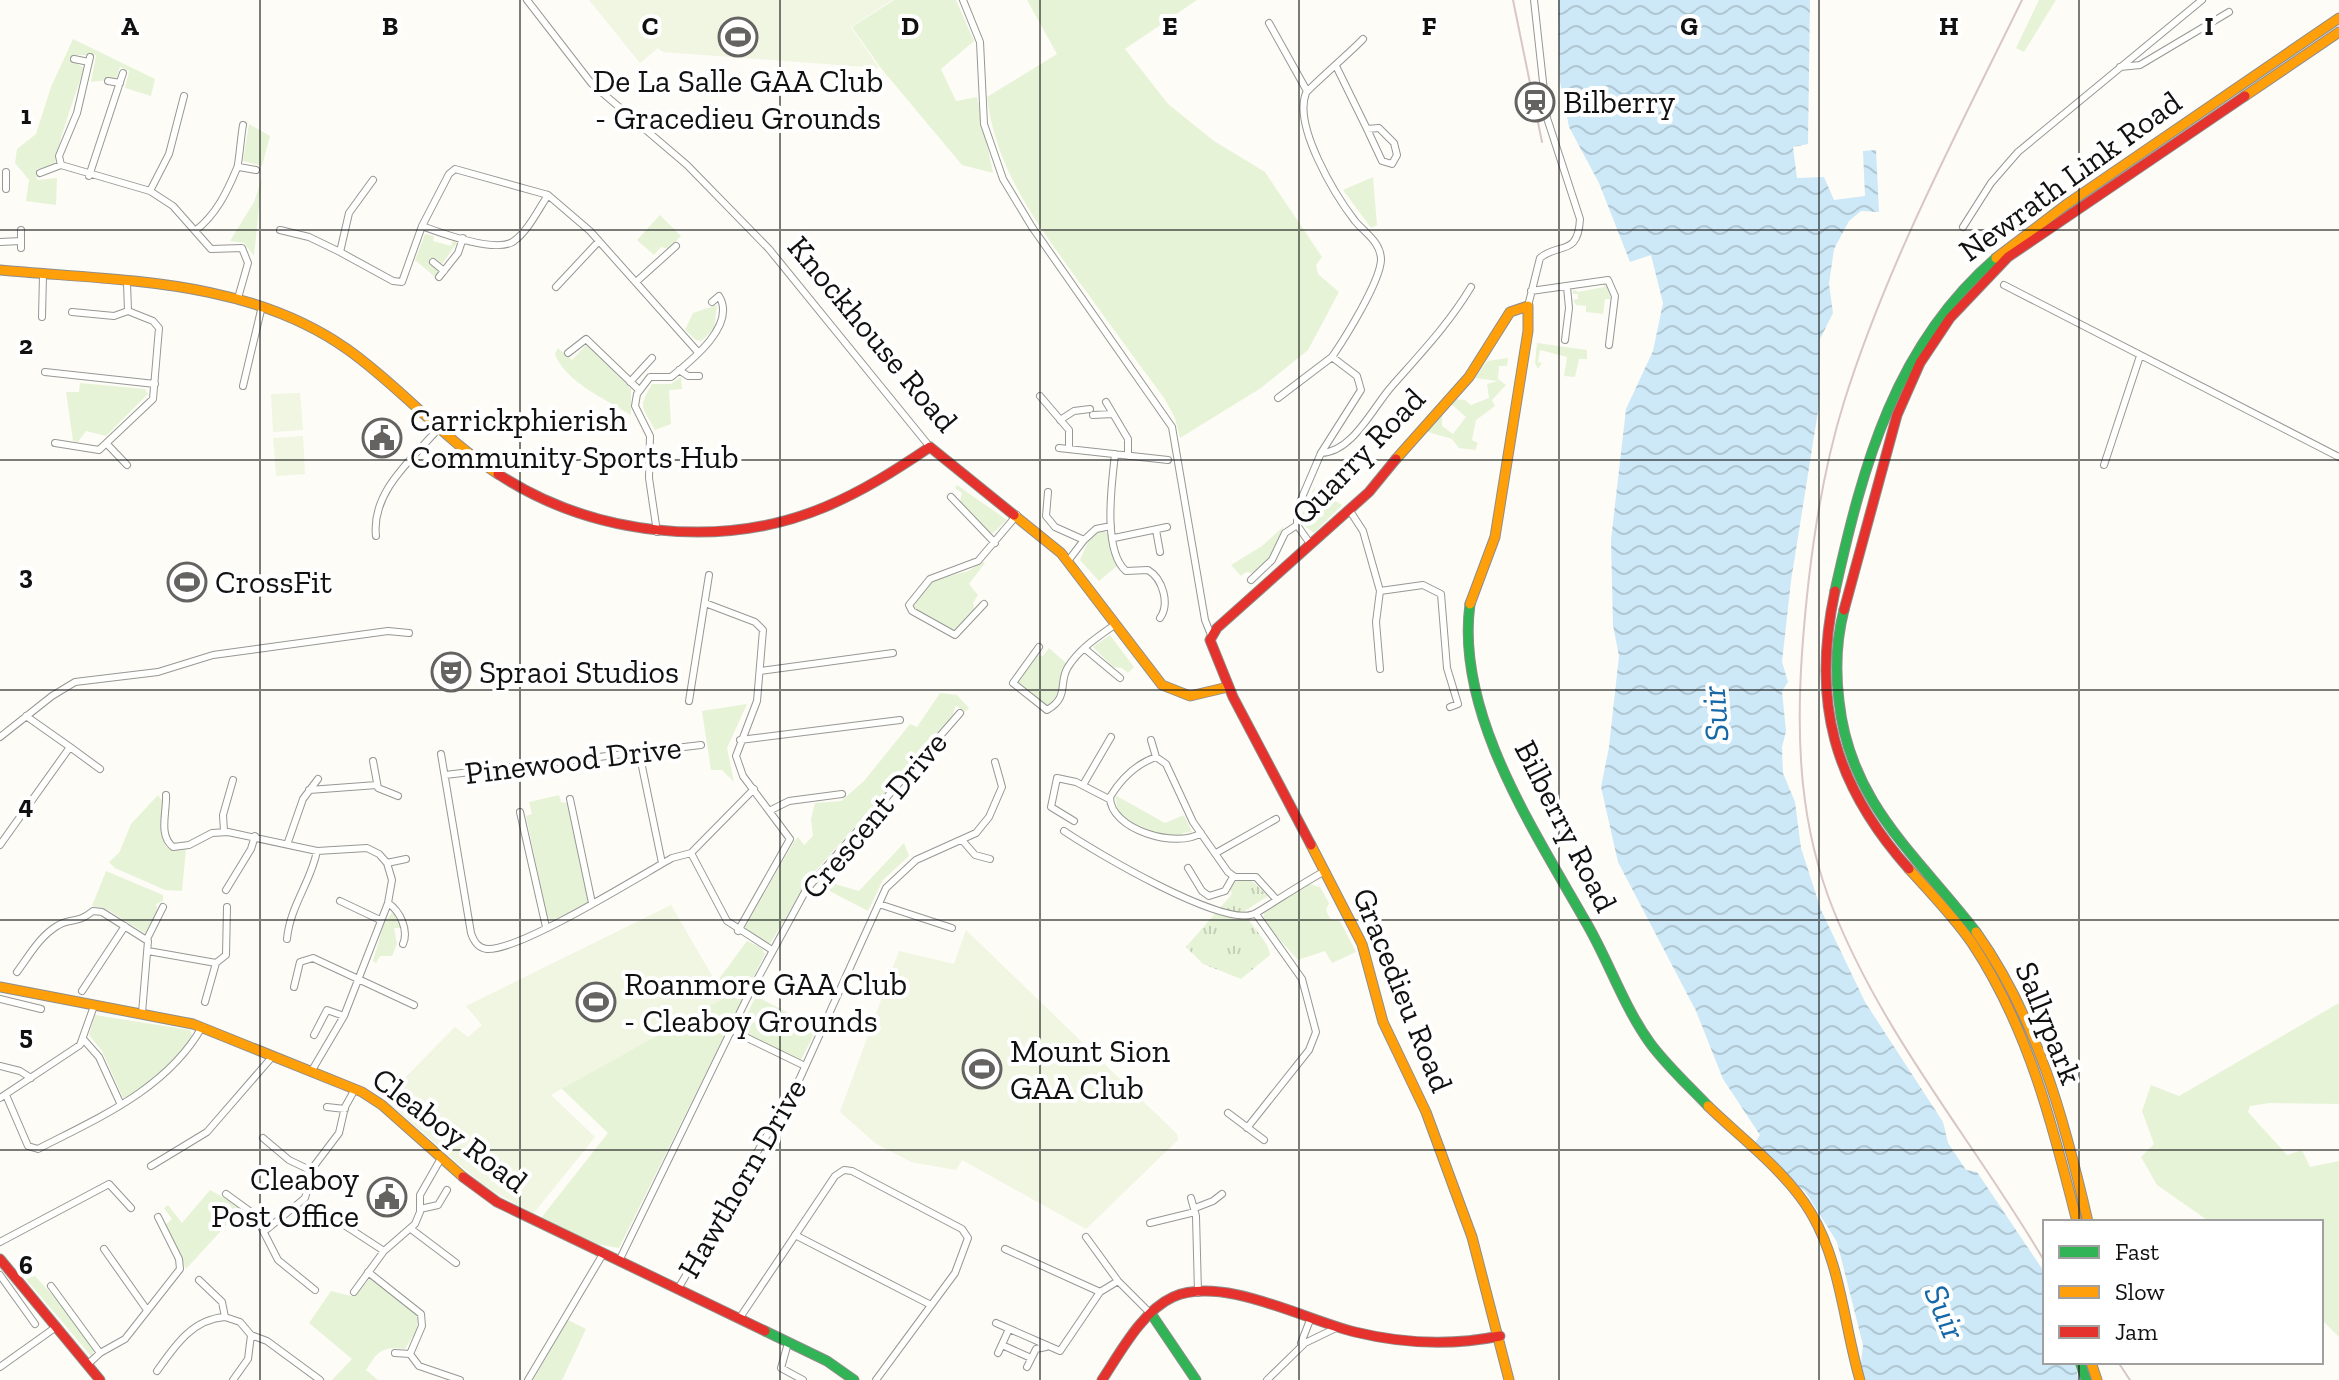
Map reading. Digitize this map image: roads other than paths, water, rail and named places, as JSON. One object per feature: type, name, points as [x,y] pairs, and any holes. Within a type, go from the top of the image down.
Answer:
[{"type":"street","name":"Knockhouse Road","points":[[527,0],[592,84],[687,165],[769,249],[930,447],[1017,515],[1068,561],[1147,669],[1169,690],[1197,696],[1228,687]]},
{"type":"street","points":[[963,0],[980,42],[984,124],[1003,179],[1027,219],[1172,427],[1206,625],[1211,635]]},
{"type":"street","name":"Bilberry Road","points":[[1534,0],[1547,118],[1580,219],[1575,240],[1561,251],[1546,253],[1539,260],[1531,291],[1528,331],[1495,537],[1469,605],[1467,637],[1472,684],[1523,813],[1589,927],[1642,1031],[1670,1068],[1791,1187],[1814,1218],[1826,1248],[1860,1380]]},
{"type":"street","points":[[1963,227],[1991,183],[2018,152],[2202,0]]},
{"type":"street","points":[[2120,67],[2140,65],[2229,12]]},
{"type":"street","name":"Newrath Link Road","points":[[1916,868],[1878,832],[1851,789],[1834,748],[1824,694],[1824,648],[1833,594],[1889,407],[1905,369],[1924,336],[1960,290],[2003,249],[2339,18]]},
{"type":"street","points":[[1269,23],[1307,91],[1303,114],[1307,131],[1346,207],[1378,247],[1381,260],[1376,277],[1332,357],[1278,398]]},
{"type":"street","name":"Newrath Link Road","points":[[1916,868],[1861,785],[1839,716],[1835,670],[1837,636],[1857,552],[1897,415],[1914,375],[1950,318],[2008,257],[2339,32]]},
{"type":"street","points":[[1307,91],[1337,68],[1363,39]]},
{"type":"street","points":[[61,165],[59,156],[77,113],[89,59],[74,59]]},
{"type":"street","points":[[1337,68],[1382,161],[1392,164],[1397,155],[1391,139],[1379,128],[1367,129]]},
{"type":"street","points":[[89,176],[123,73]]},
{"type":"street","points":[[108,81],[120,83]]},
{"type":"street","points":[[150,191],[169,154],[184,96]]},
{"type":"street","points":[[170,104],[181,107]]},
{"type":"street","points":[[195,231],[219,206],[239,167],[237,152],[243,125]]},
{"type":"street","points":[[40,173],[61,165],[89,176],[150,191],[173,206],[213,250],[236,246],[247,253],[248,263],[238,298]]},
{"type":"street","points":[[239,167],[256,170]]},
{"type":"street","points":[[280,230],[309,237],[393,281],[402,282],[422,226],[449,174],[455,169],[548,195],[599,241],[697,351]]},
{"type":"street","points":[[4,177],[6,189]]},
{"type":"street","points":[[340,252],[349,213],[373,180]]},
{"type":"street","points":[[422,226],[498,246],[511,243],[548,195]]},
{"type":"street","points":[[0,242],[21,244],[21,230]]},
{"type":"street","points":[[433,262],[441,274],[458,253],[463,238]]},
{"type":"street","points":[[556,287],[599,241]]},
{"type":"street","points":[[636,282],[662,253],[676,246]]},
{"type":"street","points":[[609,267],[616,261]]},
{"type":"street","points":[[0,270],[238,298],[262,306],[318,330],[360,356],[492,472],[546,503],[597,520],[657,532],[728,533],[797,519],[866,491],[930,447]]},
{"type":"street","points":[[42,317],[43,275]]},
{"type":"street","points":[[1531,291],[1567,287],[1602,278],[1611,282],[1615,296],[1609,345]]},
{"type":"street","points":[[127,283],[128,311]]},
{"type":"street","points":[[2004,285],[2339,457]]},
{"type":"street","points":[[1321,453],[1337,449],[1357,431],[1393,385],[1435,341],[1471,287]]},
{"type":"street","points":[[1565,340],[1569,308],[1567,287]]},
{"type":"street","points":[[657,532],[649,478],[650,436],[636,410],[639,390],[651,377],[667,378],[679,370],[718,330],[723,304],[719,296],[712,302]]},
{"type":"street","points":[[87,303],[87,313]]},
{"type":"street","points":[[243,386],[262,306]]},
{"type":"street","name":"Quarry Road","points":[[1211,635],[1350,511],[1469,377],[1510,312],[1528,306]]},
{"type":"street","points":[[55,443],[90,451],[107,444],[150,402],[155,384],[159,328],[150,319],[128,311],[114,316],[72,312]]},
{"type":"street","points":[[568,353],[586,339],[639,390]]},
{"type":"street","points":[[2104,465],[2140,356]]},
{"type":"street","points":[[1311,545],[1297,525],[1296,513],[1321,453],[1361,390],[1357,376],[1332,357]]},
{"type":"street","points":[[630,382],[652,358]]},
{"type":"street","points":[[679,370],[686,375],[699,376]]},
{"type":"street","points":[[45,372],[155,384]]},
{"type":"street","points":[[70,376],[70,386]]},
{"type":"street","points":[[1040,396],[1070,433],[1069,449]]},
{"type":"street","points":[[1106,402],[1129,441],[1128,456]]},
{"type":"street","points":[[1060,420],[1074,411],[1113,414]]},
{"type":"street","points":[[376,536],[376,515],[383,496],[439,428]]},
{"type":"street","points":[[107,444],[129,466]]},
{"type":"street","points":[[1059,448],[1168,460]]},
{"type":"street","points":[[1115,454],[1109,502],[1121,567],[1129,572],[1148,570],[1159,580],[1165,607],[1160,618]]},
{"type":"street","points":[[1048,492],[1048,520],[1084,540]]},
{"type":"street","points":[[951,497],[995,543]]},
{"type":"street","points":[[1350,511],[1363,531],[1380,591],[1376,622],[1380,669]]},
{"type":"street","points":[[984,604],[955,635],[912,611],[909,605],[927,581],[968,568],[995,543],[1017,515]]},
{"type":"street","points":[[1251,580],[1271,562],[1285,533],[1297,525]]},
{"type":"street","points":[[1068,561],[1092,531],[1111,526]]},
{"type":"street","points":[[1114,538],[1167,527]]},
{"type":"street","points":[[1156,530],[1160,552]]},
{"type":"street","points":[[689,701],[709,575]]},
{"type":"street","points":[[1380,591],[1423,585],[1441,594],[1447,668],[1458,704],[1450,707]]},
{"type":"street","points":[[705,603],[761,625],[765,638],[756,707],[736,751],[738,764],[789,835],[789,844],[738,931]]},
{"type":"street","points":[[1039,647],[1013,683],[1047,710],[1063,693],[1066,670],[1084,648],[1116,624]]},
{"type":"street","points":[[0,737],[58,691],[81,680],[158,672],[224,653],[393,630],[409,633]]},
{"type":"street","name":"Gracedieu Road","points":[[1211,635],[1211,645],[1228,687],[1358,935],[1383,1022],[1430,1122],[1480,1263],[1509,1380]]},
{"type":"street","points":[[1084,648],[1120,678]]},
{"type":"street","points":[[760,671],[893,653]]},
{"type":"street","name":"Crescent Drive","points":[[619,1261],[772,950],[818,874],[960,713]]},
{"type":"street","points":[[26,716],[100,769]]},
{"type":"street","points":[[740,740],[900,720]]},
{"type":"street","points":[[1083,785],[1111,737]]},
{"type":"street","points":[[1151,740],[1156,757],[1166,764],[1201,833],[1233,877]]},
{"type":"street","name":"Pinewood Drive","points":[[445,775],[701,745]]},
{"type":"street","points":[[0,845],[70,747]]},
{"type":"street","points":[[639,752],[662,863]]},
{"type":"street","points":[[441,754],[474,941],[481,947],[493,949],[546,927],[662,863],[691,853],[754,789]]},
{"type":"street","points":[[1109,799],[1131,771],[1156,757]]},
{"type":"street","points":[[373,761],[377,785],[386,794],[398,796]]},
{"type":"street","name":"Hawthorn Drive","points":[[678,1289],[805,1066],[890,882],[910,864],[962,840],[983,826],[1003,783],[995,762]]},
{"type":"street","points":[[1074,821],[1051,807],[1053,785],[1063,777],[1109,799],[1117,816],[1136,829],[1180,841],[1201,833]]},
{"type":"street","points":[[288,842],[309,790],[318,779]]},
{"type":"street","points":[[224,831],[223,815],[233,780]]},
{"type":"street","points":[[309,790],[377,785]]},
{"type":"street","points":[[771,810],[792,800],[842,794]]},
{"type":"street","points":[[166,795],[166,839],[173,847],[189,845],[209,834],[224,831],[288,842],[317,851],[367,848],[387,863],[392,880],[388,903],[344,1016],[311,1072]]},
{"type":"street","points":[[570,799],[592,903]]},
{"type":"street","points":[[520,812],[546,927]]},
{"type":"street","points":[[1216,853],[1276,819]]},
{"type":"street","points":[[1064,831],[1113,863],[1198,903],[1232,913],[1256,914],[1325,871]]},
{"type":"street","points":[[226,890],[251,849],[255,836]]},
{"type":"street","points":[[962,840],[975,855],[990,859]]},
{"type":"street","points":[[287,939],[296,899],[313,869],[317,851]]},
{"type":"street","points":[[691,853],[724,917],[738,931],[772,950]]},
{"type":"street","points":[[387,863],[406,859]]},
{"type":"street","points":[[1188,868],[1202,891],[1209,896],[1225,891],[1233,877]]},
{"type":"street","name":"Sallypark","points":[[1916,868],[1966,935],[2007,1005],[2029,1056],[2076,1220]]},
{"type":"street","name":"Sallypark","points":[[1916,868],[1976,930],[2011,988],[2043,1067],[2087,1220]]},
{"type":"street","points":[[1233,877],[1256,877],[1276,899]]},
{"type":"street","points":[[340,901],[380,920]]},
{"type":"street","points":[[388,903],[396,910],[404,928],[403,944]]},
{"type":"street","points":[[879,904],[952,928]]},
{"type":"street","points":[[142,1013],[147,939],[163,907]]},
{"type":"street","points":[[205,1002],[216,963],[226,955],[227,907]]},
{"type":"street","points":[[17,972],[36,945],[60,924],[81,922],[98,911],[147,939]]},
{"type":"street","points":[[1247,1128],[1309,1050],[1316,1032],[1310,999],[1299,974],[1258,922],[1256,914]]},
{"type":"street","points":[[82,991],[125,926]]},
{"type":"street","points":[[148,951],[216,963]]},
{"type":"street","points":[[294,987],[296,968],[307,958],[359,978],[414,1005]]},
{"type":"street","name":"Cleaboy Road","points":[[0,987],[202,1027],[355,1089],[382,1105],[440,1160],[514,1212],[788,1343],[851,1378]]},
{"type":"street","points":[[23,1004],[25,993]]},
{"type":"street","points":[[0,999],[41,1009]]},
{"type":"street","points":[[94,1006],[84,1040],[3,1097],[27,1144],[34,1150],[121,1105],[162,1076],[202,1027]]},
{"type":"street","points":[[314,1035],[327,1010],[344,1016]]},
{"type":"street","points":[[737,1033],[805,1066]]},
{"type":"street","points":[[84,1040],[99,1057],[121,1105]]},
{"type":"street","points":[[151,1166],[207,1132],[272,1057]]},
{"type":"street","points":[[0,1066],[20,1071],[31,1078]]},
{"type":"street","points":[[266,1230],[305,1198],[312,1171],[339,1133],[345,1109],[355,1089]]},
{"type":"street","points":[[327,1107],[345,1109]]},
{"type":"street","points":[[1228,1113],[1264,1140]]},
{"type":"street","points":[[263,1138],[289,1160],[312,1171]]},
{"type":"street","points":[[354,1292],[384,1251],[411,1229],[420,1209],[420,1195],[440,1160]]},
{"type":"street","points":[[739,1319],[837,1173],[852,1171],[966,1233],[961,1260],[876,1380]]},
{"type":"street","points":[[0,1242],[112,1183],[131,1208]]},
{"type":"street","points":[[420,1209],[438,1205],[447,1190]]},
{"type":"street","points":[[226,1194],[248,1208],[266,1230],[278,1260],[315,1290]]},
{"type":"street","points":[[1150,1223],[1195,1210],[1222,1194]]},
{"type":"street","points":[[1191,1198],[1195,1210],[1198,1293]]},
{"type":"street","points":[[87,1365],[100,1353],[123,1341],[181,1266],[158,1217]]},
{"type":"street","points":[[338,1221],[384,1251]]},
{"type":"street","points":[[411,1229],[456,1263]]},
{"type":"street","points":[[795,1235],[931,1305]]},
{"type":"street","points":[[1086,1237],[1118,1281],[1152,1315],[1196,1380]]},
{"type":"street","points":[[104,1249],[147,1310]]},
{"type":"street","points":[[1005,1249],[1100,1292]]},
{"type":"street","points":[[528,1380],[603,1254]]},
{"type":"street","points":[[0,1259],[35,1324]]},
{"type":"street","points":[[368,1272],[421,1314],[422,1326],[410,1354]]},
{"type":"street","points":[[0,1275],[11,1281],[56,1327],[100,1380]]},
{"type":"street","points":[[199,1280],[222,1302],[225,1317]]},
{"type":"street","points":[[996,1323],[1058,1351],[1064,1348],[1100,1292],[1118,1281]]},
{"type":"street","points":[[51,1286],[100,1353]]},
{"type":"street","points":[[1102,1380],[1152,1315],[1172,1298],[1198,1293],[1246,1298],[1336,1328],[1429,1344],[1472,1342],[1500,1336]]},
{"type":"street","points":[[157,1371],[189,1332],[212,1319],[225,1317],[240,1322],[251,1335],[267,1341],[320,1380]]},
{"type":"street","points":[[1299,1347],[1310,1320]]},
{"type":"street","points":[[0,1367],[56,1327]]},
{"type":"street","points":[[1267,1380],[1299,1347],[1336,1328]]},
{"type":"street","points":[[998,1353],[1009,1329]]},
{"type":"street","points":[[233,1380],[248,1359],[251,1335]]},
{"type":"street","points":[[788,1343],[781,1368],[803,1380]]},
{"type":"street","points":[[1002,1345],[1031,1358]]},
{"type":"street","points":[[1027,1367],[1039,1347],[1049,1348]]},
{"type":"street","points":[[395,1353],[410,1354],[419,1366],[460,1380]]},
{"type":"water","name":"Suir","points":[[1558,0],[1810,0],[1808,144],[1793,147],[1797,178],[1824,177],[1834,200],[1865,196],[1863,151],[1876,150],[1879,212],[1861,211],[1849,221],[1834,249],[1829,284],[1833,313],[1820,339],[1819,405],[1791,581],[1782,662],[1788,682],[1782,691],[1786,731],[1782,747],[1783,773],[1795,802],[1801,848],[1821,910],[1865,1002],[1943,1122],[1948,1143],[1966,1170],[1977,1172],[2043,1270],[2043,1364],[2075,1364],[2079,1380],[1866,1380],[1861,1364],[1863,1345],[1837,1242],[1805,1191],[1783,1174],[1755,1143],[1760,1135],[1723,1079],[1696,1011],[1618,862],[1601,787],[1609,747],[1619,656],[1613,625],[1611,540],[1626,409],[1653,351],[1663,303],[1651,255],[1630,262],[1599,183],[1569,127],[1560,82]]},
{"type":"railway","points":[[1513,0],[1542,142]]},
{"type":"railway","points":[[2022,0],[1903,248],[1862,350],[1835,432],[1811,558],[1802,653],[1800,751],[1813,846],[1833,909],[1854,957],[1904,1046],[2043,1259]]},
{"type":"railway","points":[[2119,1364],[2130,1380]]},
{"type":"place","name":"De La Salle GAA Club - Gracedieu Grounds","points":[[738,37]]},
{"type":"place","name":"Bilberry","points":[[1535,102]]},
{"type":"place","name":"Carrickphierish Community Sports Hub","points":[[382,438]]},
{"type":"place","name":"CrossFit","points":[[187,582]]},
{"type":"place","name":"Spraoi Studios","points":[[451,672]]},
{"type":"place","name":"Roanmore GAA Club - Cleaboy Grounds","points":[[596,1002]]},
{"type":"place","name":"Mount Sion GAA Club","points":[[982,1069]]},
{"type":"place","name":"Cleaboy Post Office","points":[[387,1197]]}]
